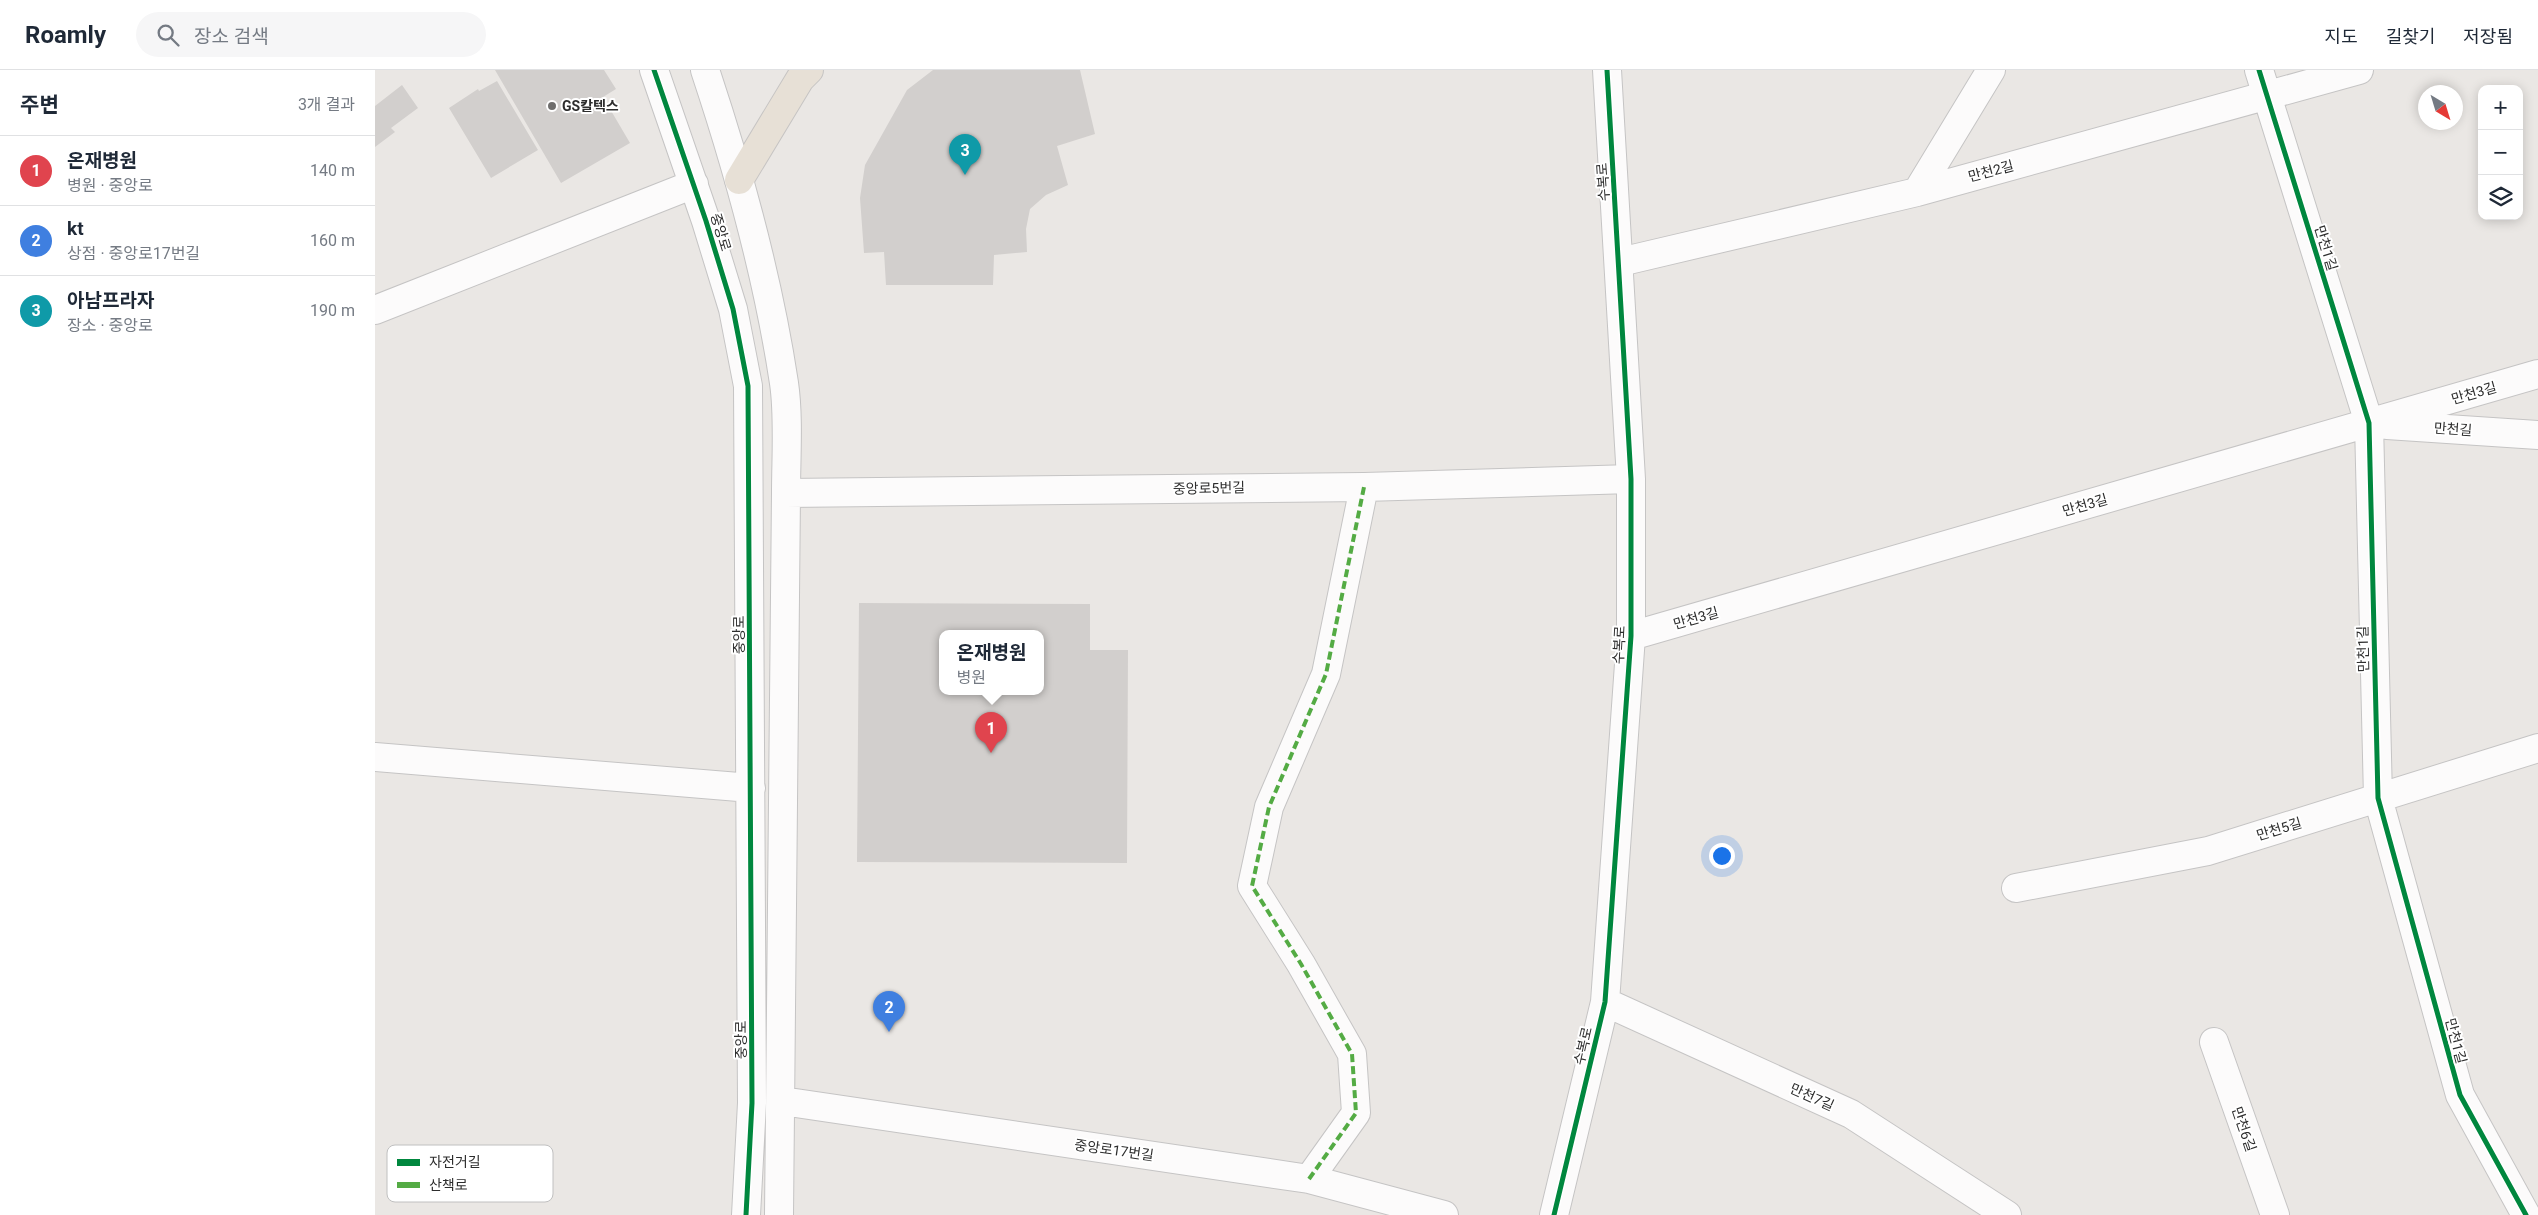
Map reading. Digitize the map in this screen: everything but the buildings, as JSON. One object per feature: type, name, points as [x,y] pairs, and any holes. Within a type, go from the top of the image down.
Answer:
[{"type":"main road","points":[[739,180],[800,79],[809,70]]},
{"type":"street","name":"중앙로","points":[[654,70],[694,184],[733,309],[748,386],[752,1103],[746,1215]]},
{"type":"street","points":[[705,70],[739,180],[770,307],[784,385],[786,493],[782,1101],[779,1215]]},
{"type":"street","name":"수복로","points":[[1554,1215],[1605,1002],[1631,636],[1631,480],[1620,262],[1607,70]]},
{"type":"street","points":[[1917,192],[1991,70]]},
{"type":"street","name":"만천2길","points":[[1620,262],[1917,192],[2263,82],[2359,70]]},
{"type":"street","name":"만천1길","points":[[2263,82],[2369,423],[2378,798],[2460,1095],[2526,1215]]},
{"type":"street","points":[[375,310],[694,184]]},
{"type":"street","name":"만천3길","points":[[1631,636],[2538,374]]},
{"type":"street","name":"만천길","points":[[2369,423],[2538,435]]},
{"type":"street","name":"중앙로5번길","points":[[786,493],[1364,487],[1631,480]]},
{"type":"street","points":[[1309,1179],[1356,1113],[1351,1054],[1301,964],[1252,886],[1269,807],[1326,674],[1364,487]]},
{"type":"street","name":"만천5길","points":[[2016,888],[2208,851],[2538,748]]},
{"type":"street","points":[[375,757],[751,788]]},
{"type":"street","name":"만천7길","points":[[1605,1002],[1851,1114],[2007,1215]]},
{"type":"street","name":"만천6길","points":[[2214,1042],[2275,1215]]},
{"type":"street","name":"중앙로17번길","points":[[782,1101],[1309,1179],[1444,1215]]},
{"type":"marked path","points":[[1309,1179],[1356,1113],[1352,1054],[1301,964],[1252,886],[1269,807],[1326,674],[1364,487]]},
{"type":"cycle path","points":[[654,70],[706,221],[733,309],[748,386],[752,1103],[746,1215]]},
{"type":"cycle path","points":[[1554,1215],[1605,1002],[1631,636],[1631,479],[1607,70]]},
{"type":"cycle path","points":[[2259,70],[2369,423],[2378,798],[2460,1095],[2526,1215]]},
{"type":"place","name":"GS칼텍스","points":[[552,106]]},
{"type":"place","name":"아남프라자","points":[[965,175]]},
{"type":"place","name":"온재병원","points":[[991,753]]},
{"type":"place","name":"kt","points":[[889,1032]]}]
